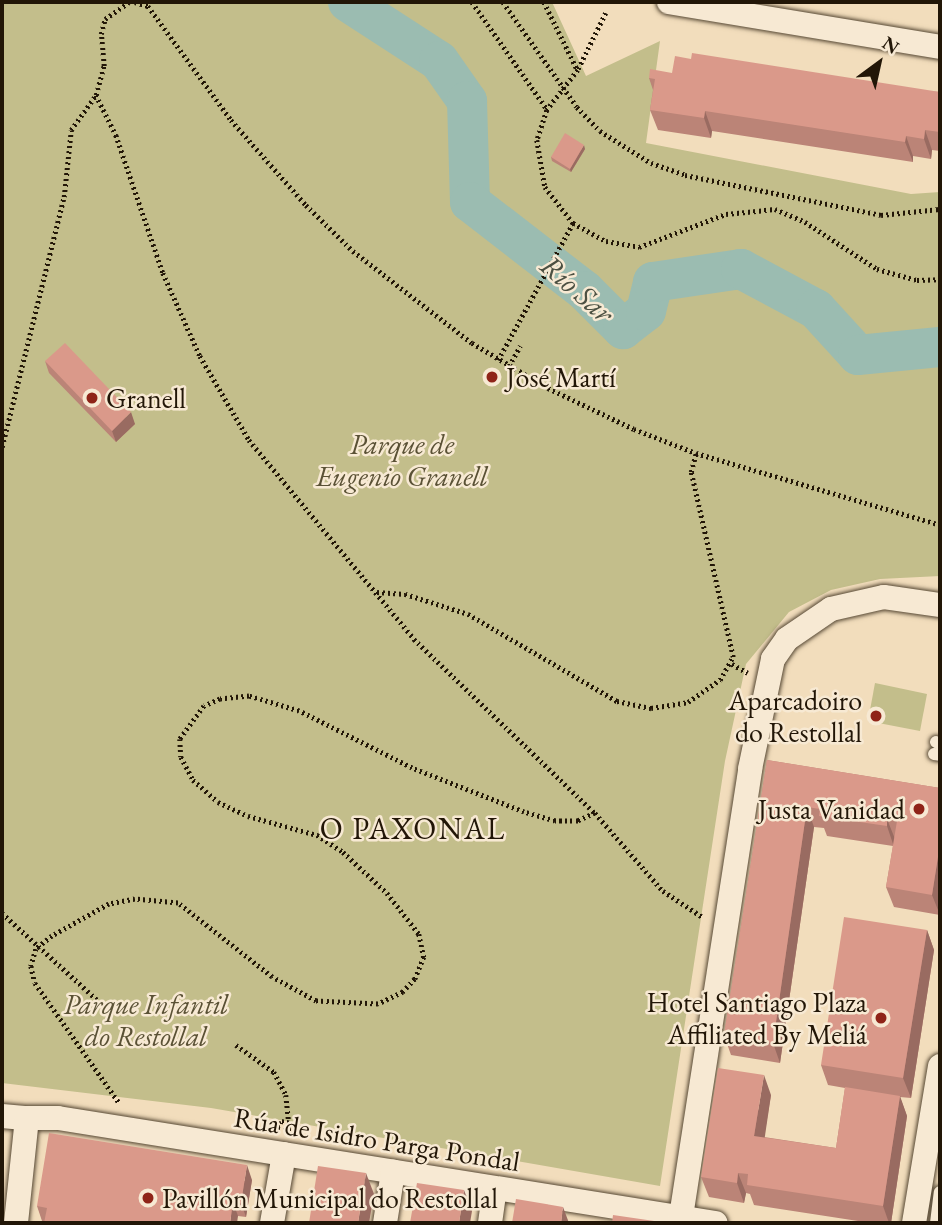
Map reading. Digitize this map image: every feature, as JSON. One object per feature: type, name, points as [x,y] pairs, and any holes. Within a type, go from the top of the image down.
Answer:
[{"type":"street","points":[[669,2],[940,47]]},
{"type":"street","points":[[680,1221],[750,769],[773,659],[787,639],[831,609],[884,597],[939,602]]},
{"type":"street","points":[[750,769],[779,773]]},
{"type":"street","points":[[914,1223],[940,1066]]},
{"type":"street","name":"Rúa de Isidro Parga Pondal","points":[[2,1116],[58,1118],[284,1154],[495,1189],[601,1214],[716,1223]]},
{"type":"street","points":[[16,1223],[27,1118]]},
{"type":"street","points":[[272,1223],[284,1154]]},
{"type":"street","points":[[385,1223],[393,1172]]},
{"type":"street","points":[[491,1223],[495,1189]]},
{"type":"lane","points":[[936,1223],[940,1192]]},
{"type":"path","points":[[2,447],[64,197],[71,130],[96,95],[104,66],[101,34],[105,19],[129,2]]},
{"type":"path","points":[[135,2],[148,6],[231,120],[353,251],[437,318],[498,359],[584,407],[696,453],[940,525]]},
{"type":"path","points":[[472,2],[523,68],[547,110]]},
{"type":"path","points":[[503,2],[562,86],[608,137],[651,163],[685,175],[881,215],[940,209]]},
{"type":"path","points":[[544,2],[578,70]]},
{"type":"path","points":[[606,13],[578,70],[562,86],[547,110],[537,141],[538,161],[545,187],[573,223],[606,241],[639,247],[726,214],[775,209],[805,222],[877,269],[917,280],[940,279]]},
{"type":"path","points":[[96,95],[116,135],[163,273],[200,356],[249,440],[320,530],[452,679],[595,813],[663,891],[705,919]]},
{"type":"path","points":[[498,359],[573,223]]},
{"type":"path","points":[[509,366],[520,346]]},
{"type":"path","points":[[696,453],[691,472],[732,664],[751,675]]},
{"type":"path","points":[[377,592],[414,596],[468,614],[592,688],[634,706],[671,708],[688,702],[720,680],[732,664]]},
{"type":"path","points":[[122,1108],[36,983],[31,966],[36,949],[89,914],[135,899],[178,903],[272,976],[316,1001],[378,1004],[404,992],[415,979],[424,957],[419,934],[387,893],[343,852],[317,835],[248,816],[218,802],[193,780],[181,757],[180,739],[192,718],[220,699],[249,696],[299,711],[412,768],[524,812],[555,821],[578,821],[595,813]]},
{"type":"path","points":[[2,913],[36,949],[107,1009]]},
{"type":"path","points":[[236,1045],[274,1072],[286,1095],[289,1123]]},
{"type":"green space","name":"Parque de Eugenio Granell","points":[[2,2],[552,2],[586,76],[660,41],[646,143],[911,194],[940,192],[940,576],[880,579],[831,590],[789,612],[746,664],[725,761],[660,1186],[211,1108],[2,1083]]},
{"type":"green space","points":[[875,683],[927,694],[920,731],[868,721]]},
{"type":"building","points":[[692,53],[940,92],[940,132],[925,130],[924,139],[906,136],[905,142],[705,111],[704,118],[650,110],[655,79],[649,78],[650,69],[672,73],[675,56],[691,59]]},
{"type":"building","points":[[565,133],[584,145],[570,169],[551,157]]},
{"type":"building","name":"Granell","points":[[65,343],[131,412],[112,431],[45,361]]},
{"type":"building","points":[[767,760],[940,788],[940,844],[932,895],[886,887],[897,821],[887,819],[887,826],[819,816],[820,809],[807,807],[773,1043],[724,1035]]},
{"type":"building","name":"Hotel Santiago Plaza Affiliated By Meliá","points":[[844,917],[927,930],[903,1078],[821,1065]]},
{"type":"building","points":[[718,1068],[764,1075],[754,1136],[836,1148],[845,1087],[900,1096],[883,1206],[747,1185],[748,1174],[738,1173],[737,1183],[701,1177]]},
{"type":"building","name":"Pavillón Municipal do Restollal","points":[[49,1133],[247,1165],[241,1203],[233,1202],[230,1223],[44,1223],[47,1208],[37,1206]]},
{"type":"building","points":[[318,1166],[366,1173],[358,1223],[309,1223]]},
{"type":"building","points":[[417,1183],[464,1190],[459,1223],[410,1223]]},
{"type":"building","points":[[516,1199],[563,1207],[561,1223],[512,1223]]},
{"type":"building","points":[[613,1215],[661,1222],[661,1223],[612,1223]]},
{"type":"waterway","name":"Río Sar","points":[[348,2],[439,61],[467,101],[470,202],[585,291],[623,329],[646,311],[653,282],[741,269],[816,309],[858,355],[940,347]]},
{"type":"place","name":"José Martí","points":[[492,377]]},
{"type":"place","name":"Granell","points":[[92,398]]},
{"type":"place","name":"Aparcadoiro do Restollal","points":[[876,716]]},
{"type":"place","name":"Justa Vanidad","points":[[919,809]]},
{"type":"place","name":"Hotel Santiago Plaza Affiliated By Meliá","points":[[881,1018]]},
{"type":"place","name":"Pavillón Municipal do Restollal","points":[[148,1198]]},
{"type":"district","name":"O PAXONAL","points":[[413,829]]},
{"type":"park label","name":"Parque Infantil do Restollal","points":[[146,1020]]}]
